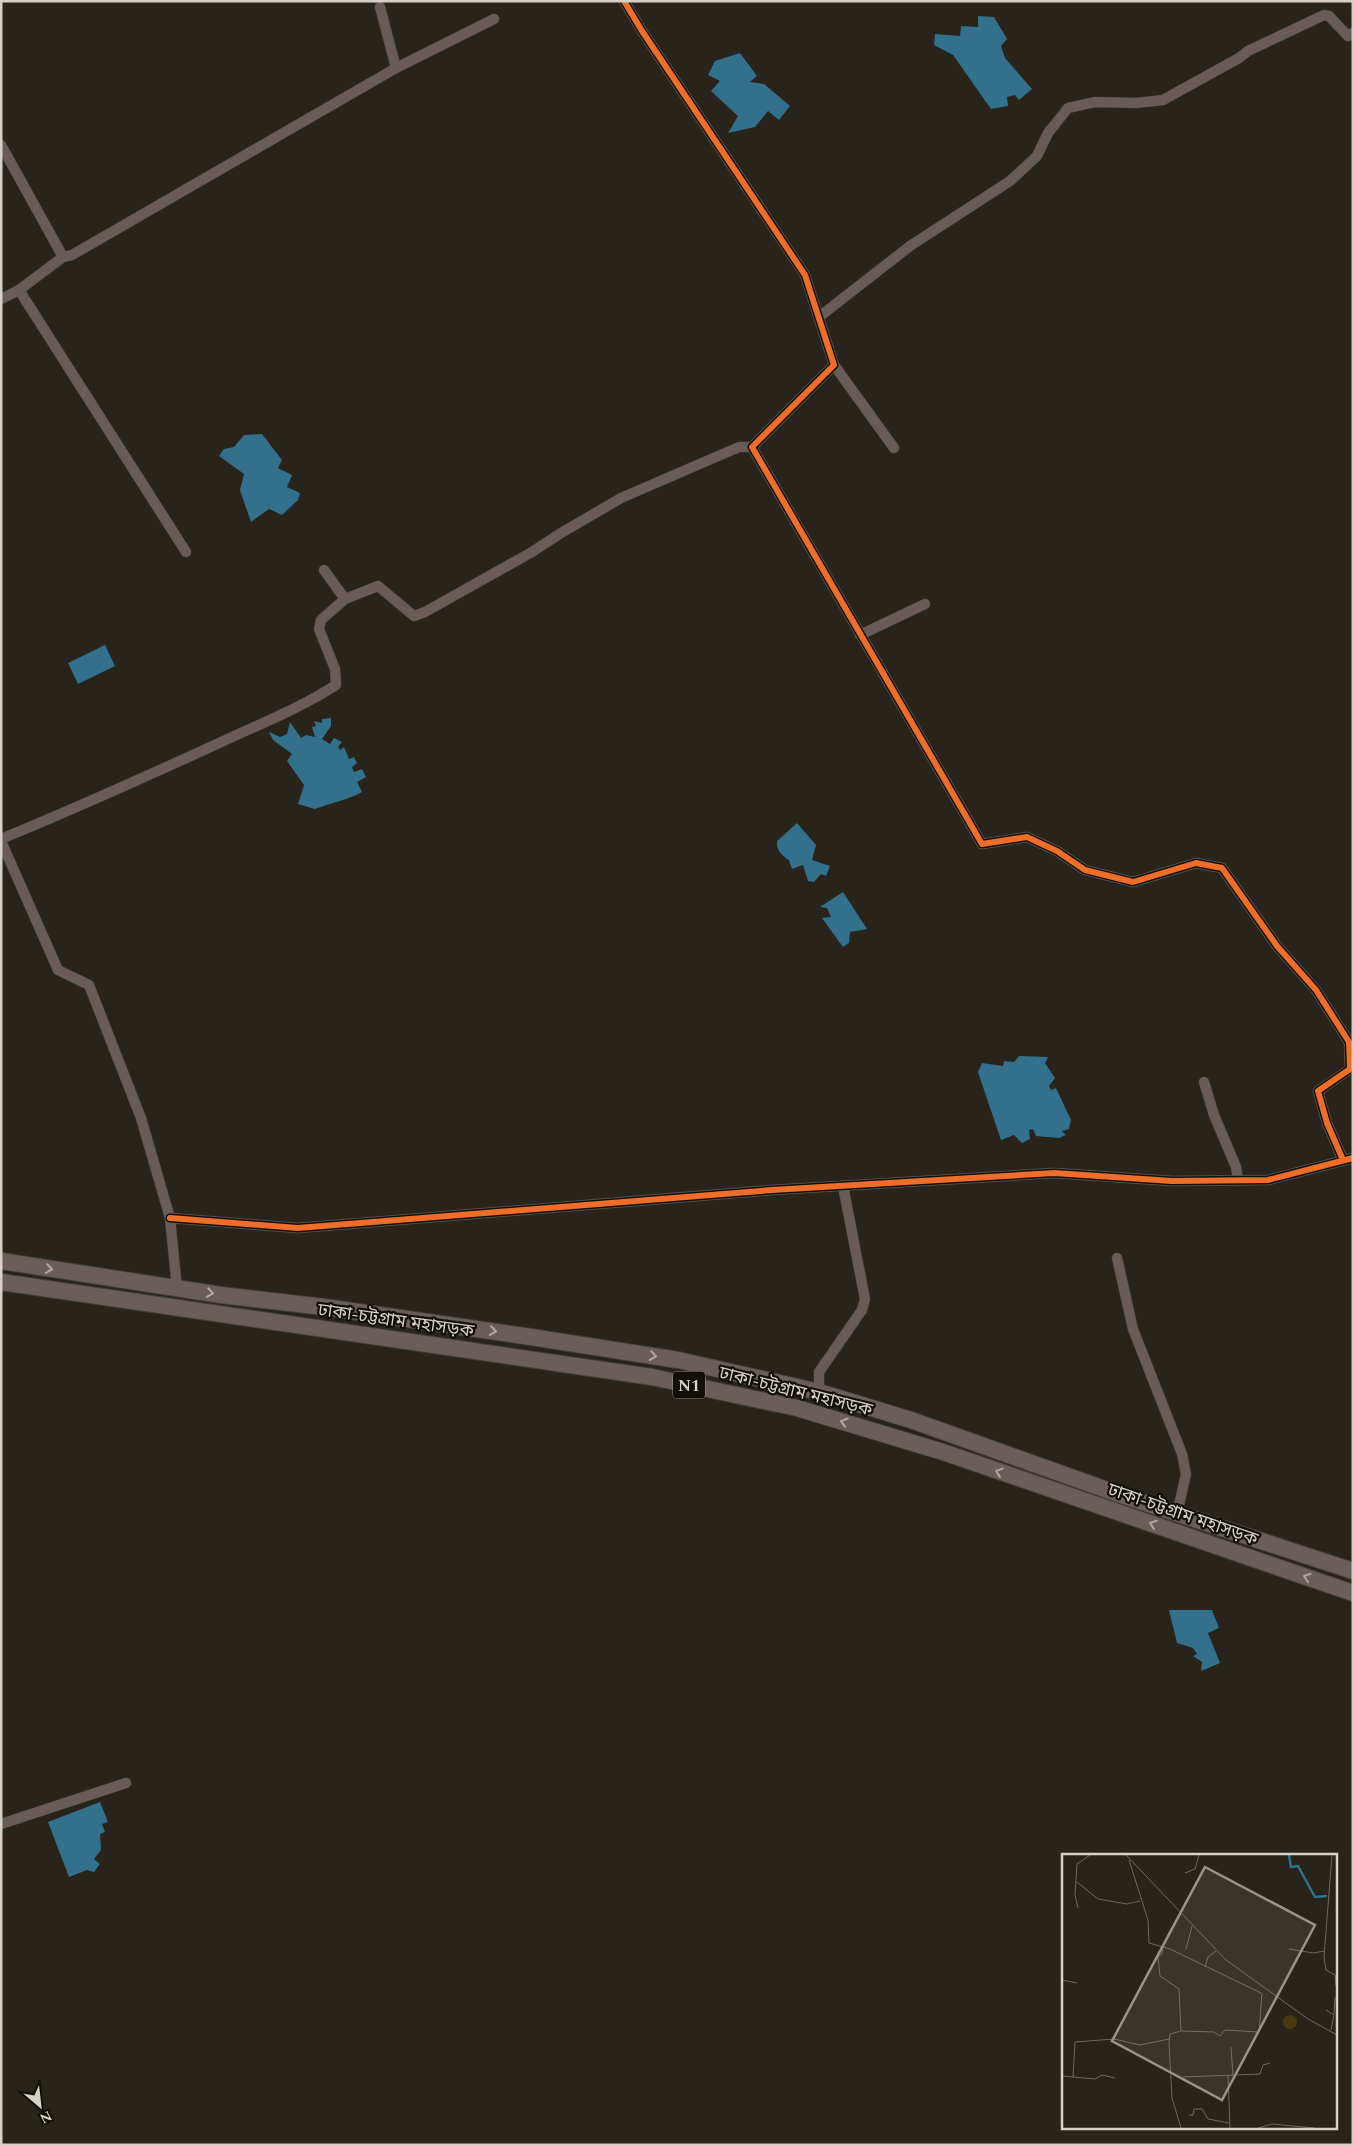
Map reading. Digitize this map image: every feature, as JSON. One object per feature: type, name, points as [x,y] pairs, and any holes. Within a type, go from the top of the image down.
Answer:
[{"type":"highway","name":"ঢাকা-চট্টগ্রাম মহাসড়ক","points":[[1,1262],[442,1324],[678,1360],[819,1392],[911,1420],[1177,1514],[1353,1571]]},
{"type":"highway","name":"ঢাকা-চট্টগ্রাম মহাসড়ক","points":[[1,1282],[652,1377],[797,1408],[943,1452],[1353,1593]]},
{"type":"street","points":[[624,1],[642,31],[805,275],[834,365],[894,448]]},
{"type":"street","points":[[380,7],[396,68]]},
{"type":"street","points":[[819,317],[910,246],[1010,181],[1037,156],[1048,134],[1068,108],[1095,102],[1136,103],[1163,100],[1239,58],[1248,51],[1324,15],[1329,16],[1348,36],[1353,33]]},
{"type":"street","points":[[1,298],[19,290],[63,257],[80,250],[396,68],[494,19]]},
{"type":"street","points":[[1,145],[63,257]]},
{"type":"street","points":[[19,290],[186,552]]},
{"type":"street","points":[[177,1288],[170,1218],[141,1118],[89,985],[58,970],[1,840],[212,746],[304,703],[336,685],[335,668],[319,629],[321,620],[345,599],[378,586],[414,616],[425,612],[532,552],[620,498],[739,447],[752,447],[834,365]]},
{"type":"street","points":[[170,1218],[298,1228],[843,1186],[1054,1173],[1172,1181],[1268,1180],[1348,1159],[1327,1123],[1318,1091],[1350,1069],[1349,1042],[1316,990],[1277,946],[1222,868],[1196,863],[1133,882],[1085,870],[1058,851],[1027,837],[982,844],[752,447]]},
{"type":"street","points":[[324,570],[345,599]]},
{"type":"street","points":[[860,635],[925,604]]},
{"type":"street","points":[[1204,1082],[1214,1115],[1236,1167],[1238,1180]]},
{"type":"street","points":[[819,1392],[819,1372],[862,1310],[865,1299],[843,1186]]},
{"type":"street","points":[[1117,1258],[1133,1329],[1182,1454],[1186,1474],[1177,1514]]},
{"type":"street","points":[[1,1824],[126,1783]]},
{"type":"water","points":[[978,16],[994,17],[1007,39],[1001,46],[1005,58],[1032,89],[1019,100],[1015,95],[1007,97],[1008,106],[991,109],[953,55],[934,45],[935,34],[960,36],[961,26],[978,27]]},
{"type":"water","points":[[740,53],[757,76],[750,82],[764,84],[790,106],[779,120],[768,111],[755,127],[728,133],[738,116],[711,91],[720,81],[708,75],[715,61]]},
{"type":"water","points":[[262,434],[282,460],[278,468],[292,475],[287,487],[300,493],[298,500],[282,515],[269,509],[251,522],[240,490],[244,474],[219,456],[224,449],[234,447],[244,435]]},
{"type":"water","points":[[105,645],[115,666],[78,684],[68,663]]},
{"type":"water","points":[[331,718],[331,726],[322,739],[330,744],[334,738],[342,742],[338,747],[340,750],[344,747],[349,759],[354,757],[357,763],[352,767],[354,772],[362,769],[366,777],[357,782],[362,792],[315,809],[298,804],[304,785],[287,761],[292,754],[273,740],[269,732],[280,737],[287,734],[290,722],[301,738],[306,735],[315,737],[312,727],[316,726],[314,721],[322,723],[322,719]]},
{"type":"water","points":[[797,823],[816,845],[812,860],[830,866],[826,876],[821,874],[814,882],[808,881],[803,865],[792,869],[789,860],[782,855],[777,847],[777,841]]},
{"type":"water","points":[[843,892],[867,929],[850,932],[849,943],[843,947],[822,918],[831,917],[827,908],[820,907]]},
{"type":"water","points":[[1019,1056],[1048,1057],[1045,1063],[1055,1078],[1049,1086],[1051,1090],[1056,1088],[1071,1120],[1069,1129],[1062,1131],[1066,1135],[1059,1138],[1036,1136],[1033,1129],[1029,1130],[1030,1139],[1022,1143],[1014,1135],[1001,1140],[978,1072],[982,1063],[1003,1066],[1004,1061],[1014,1062]]},
{"type":"water","points":[[1169,1610],[1212,1610],[1219,1628],[1208,1633],[1220,1663],[1201,1671],[1202,1662],[1193,1656],[1197,1654],[1193,1648],[1177,1643]]},
{"type":"water","points":[[100,1802],[108,1822],[102,1824],[105,1832],[100,1834],[101,1850],[94,1859],[100,1864],[94,1872],[87,1870],[69,1877],[48,1822]]},
{"type":"cycle path","points":[[624,1],[642,31],[805,275],[834,365],[752,447],[982,844],[1027,837],[1057,851],[1085,870],[1133,882],[1196,863],[1222,868],[1277,946],[1316,990],[1349,1042],[1350,1069],[1318,1091],[1327,1123],[1343,1160]]},
{"type":"cycle path","points":[[170,1218],[298,1228],[772,1190],[1054,1173],[1172,1181],[1268,1180],[1353,1158]]}]
